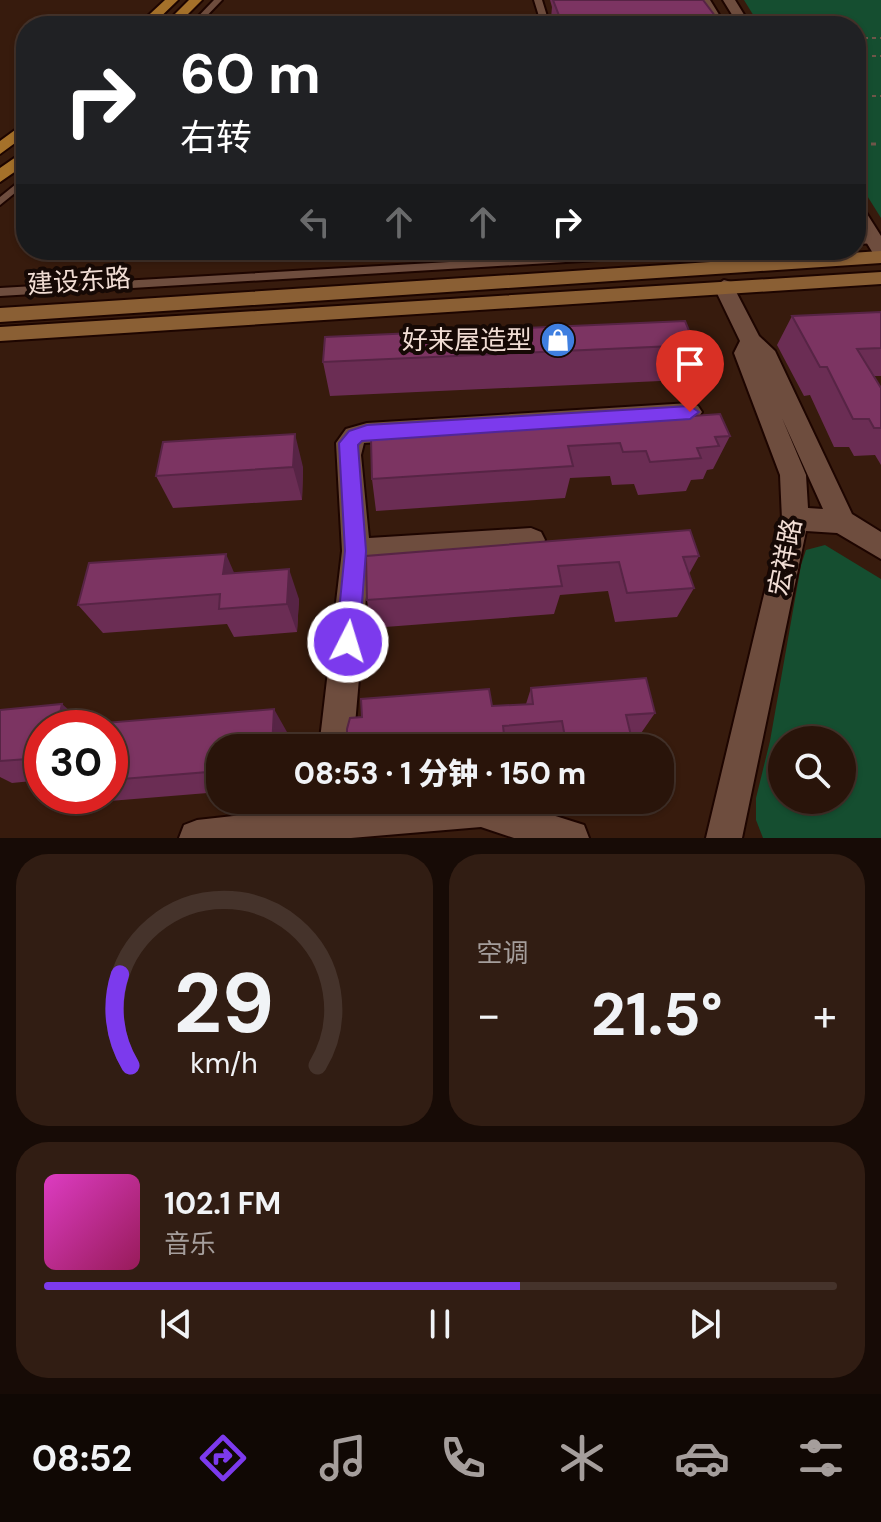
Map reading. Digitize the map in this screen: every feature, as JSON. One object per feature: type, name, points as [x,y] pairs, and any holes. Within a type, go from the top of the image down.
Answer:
[{"type":"main road","points":[[154,16],[172,0]]},
{"type":"main road","points":[[179,16],[196,0]]},
{"type":"main road","points":[[0,149],[16,135]]},
{"type":"main road","points":[[0,177],[16,163]]},
{"type":"main road","name":"建设东路","points":[[0,315],[697,260]]},
{"type":"main road","name":"建设东路","points":[[0,334],[881,278]]},
{"type":"street","name":"宏祥路","points":[[724,287],[751,341],[745,353],[793,475],[795,519],[724,838]]},
{"type":"street","points":[[751,341],[764,351],[842,522]]},
{"type":"street","points":[[337,734],[356,551],[348,455],[348,443],[355,436],[367,432],[690,412]]},
{"type":"street","points":[[795,519],[842,522],[881,547]]},
{"type":"street","points":[[356,551],[531,540]]},
{"type":"street","points":[[197,838],[324,821],[481,810],[571,838]]},
{"type":"lane","points":[[203,16],[218,0]]},
{"type":"lane","points":[[708,3],[731,3]]},
{"type":"lane","points":[[0,202],[16,188]]},
{"type":"lane","points":[[0,292],[498,260]]},
{"type":"green space","points":[[744,0],[881,0],[881,218],[866,194],[866,16],[754,16]]},
{"type":"green space","points":[[825,545],[881,579],[881,838],[763,838],[756,820],[756,798],[768,749],[768,814],[856,814],[856,726],[773,726],[806,550]]},
{"type":"building","points":[[553,0],[703,0],[715,16],[559,16]]},
{"type":"building","points":[[881,312],[881,348],[857,349],[881,388],[881,428],[874,428],[869,419],[853,419],[827,367],[820,367],[792,316]]},
{"type":"building","points":[[685,321],[695,345],[323,362],[325,337]]},
{"type":"building","points":[[720,414],[730,436],[715,437],[719,446],[697,448],[701,458],[650,462],[646,451],[623,452],[620,443],[568,446],[573,466],[372,479],[371,439]]},
{"type":"building","points":[[295,434],[293,467],[156,476],[163,442]]},
{"type":"building","points":[[690,530],[699,556],[683,557],[694,588],[627,593],[619,562],[558,566],[562,586],[367,600],[366,556]]},
{"type":"building","points":[[226,554],[223,574],[289,569],[287,604],[219,609],[220,594],[78,605],[89,563]]},
{"type":"building","points":[[646,678],[655,713],[626,715],[631,734],[564,734],[562,721],[503,726],[504,734],[347,734],[350,718],[362,717],[361,699],[489,689],[492,706],[533,704],[531,688]]},
{"type":"building","points":[[62,704],[61,710],[24,710],[24,759],[0,761],[0,710]]},
{"type":"building","points":[[274,709],[273,734],[206,734],[206,772],[128,779],[128,721]]},
{"type":"place","name":"好来屋造型","points":[[558,340]]},
{"type":"route","points":[[348,642],[356,551],[348,443],[355,436],[367,432],[690,412]]}]
